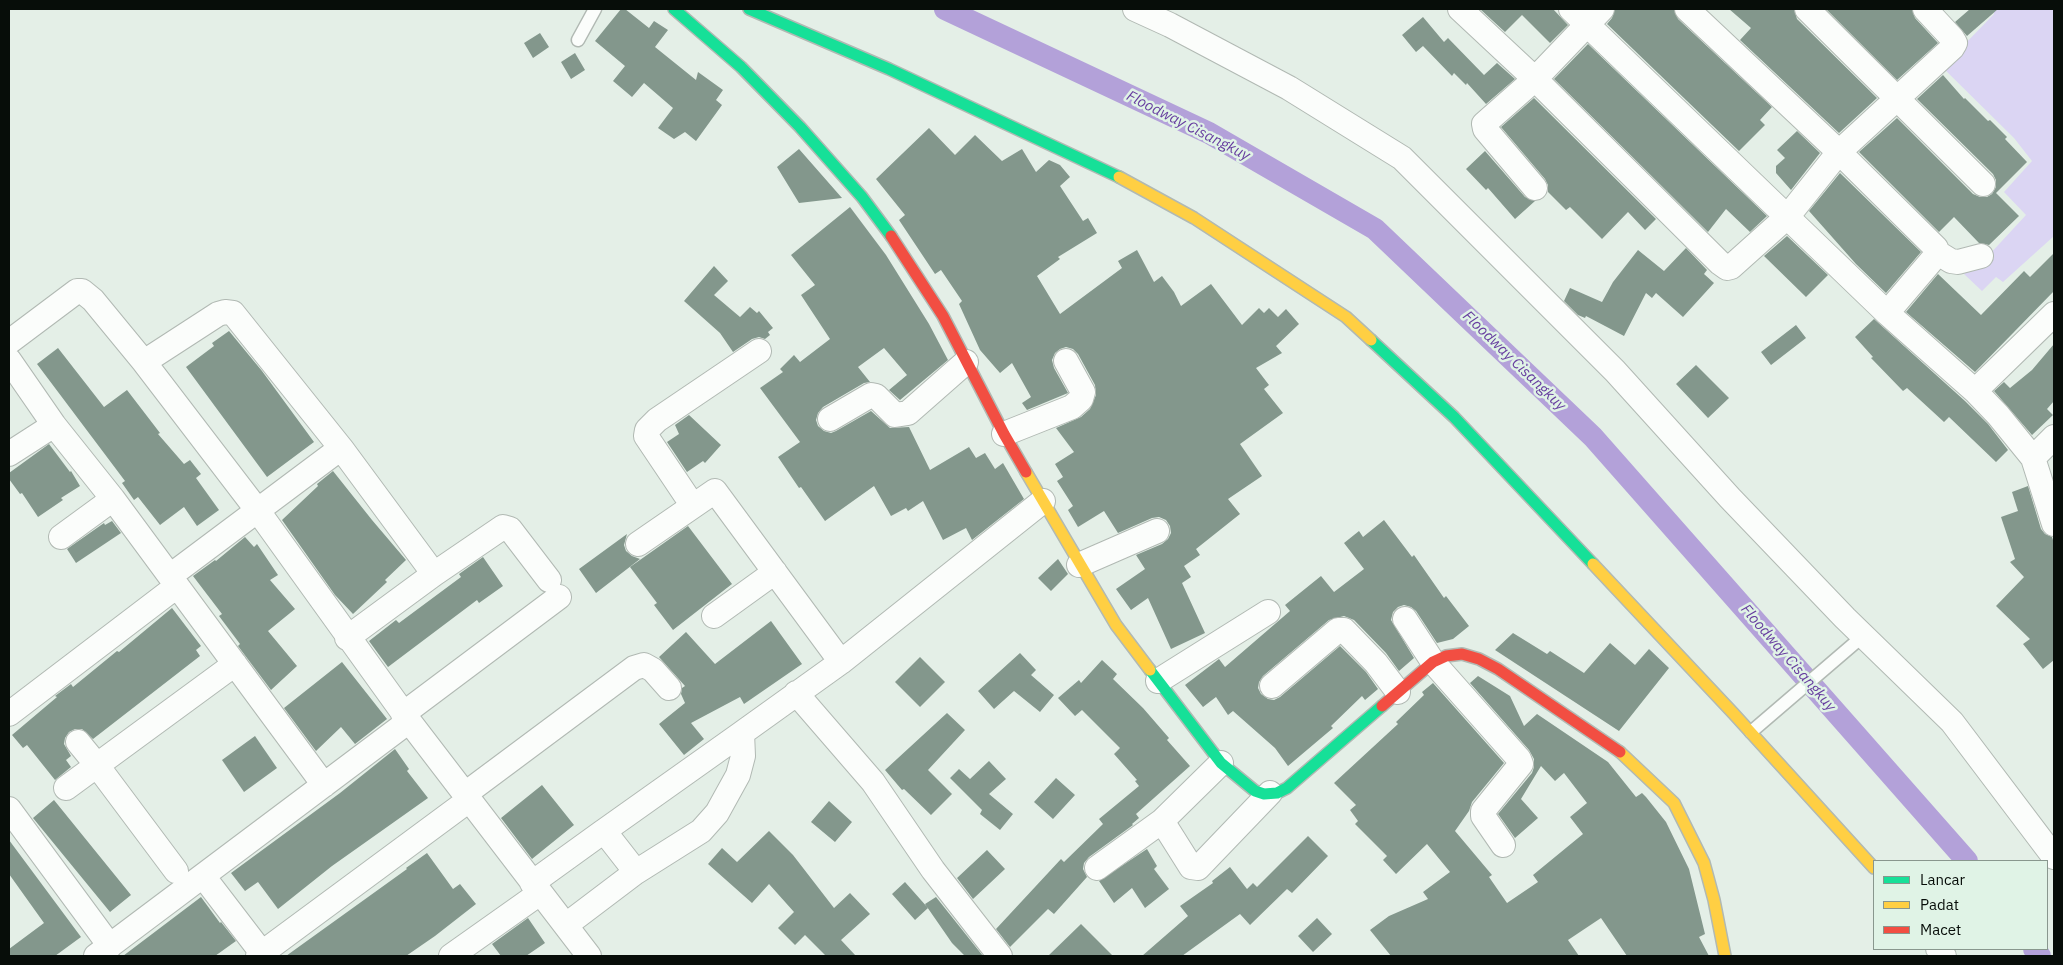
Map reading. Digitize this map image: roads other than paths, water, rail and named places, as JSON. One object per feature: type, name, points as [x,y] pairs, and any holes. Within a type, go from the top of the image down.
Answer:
[{"type":"street","points":[[674,9],[741,67],[800,127],[862,197],[899,246],[933,300],[1004,434],[1079,566],[1116,625],[1221,763],[1255,791],[1277,794],[1287,788],[1433,662],[1446,656],[1462,654],[1479,658],[1613,746],[1659,786],[1674,803],[1704,863],[1714,900],[1725,956]]},
{"type":"street","points":[[749,9],[889,70],[1101,167],[1194,218],[1346,317],[1454,417],[1751,732],[1873,867]]},
{"type":"street","points":[[1135,9],[1170,25],[1289,88],[1402,158],[1615,371],[1730,498],[1863,636],[1952,722],[2054,857]]},
{"type":"street","points":[[1460,9],[1535,79],[1724,268],[1731,267],[1788,216],[1838,152],[1952,48],[1955,43],[1925,9]]},
{"type":"street","points":[[1686,9],[1838,152],[1936,248],[1938,253],[1951,261],[1958,262],[1982,256]]},
{"type":"street","points":[[1807,9],[1983,184]]},
{"type":"street","points":[[1535,188],[1484,127],[1485,123],[1535,79],[1587,14],[1887,313],[1975,390],[1998,415],[2033,458],[2054,524]]},
{"type":"street","points":[[1887,313],[1938,253]]},
{"type":"street","points":[[9,342],[75,292],[82,291],[93,300],[144,362],[258,511],[406,718],[590,956]]},
{"type":"street","points":[[144,362],[218,314],[225,312],[233,313],[341,448],[434,574]]},
{"type":"street","points":[[1975,390],[2054,314]]},
{"type":"street","points":[[693,506],[646,436],[647,430],[657,420],[760,351]]},
{"type":"street","points":[[9,360],[54,425],[113,499],[324,785]]},
{"type":"street","points":[[1004,434],[1072,407],[1081,399],[1083,392],[1066,360]]},
{"type":"street","points":[[830,419],[871,395],[876,396],[895,416],[908,413],[966,362]]},
{"type":"street","points":[[9,454],[54,425]]},
{"type":"street","points":[[2033,458],[2054,437]]},
{"type":"street","points":[[9,714],[258,511],[341,448]]},
{"type":"street","points":[[638,544],[715,491],[841,662]]},
{"type":"street","points":[[61,537],[113,499]]},
{"type":"street","points":[[451,956],[604,831],[841,662],[1043,501]]},
{"type":"street","points":[[9,809],[103,951],[324,785],[406,718],[554,588],[510,529],[503,527],[434,574],[347,638]]},
{"type":"street","points":[[1079,566],[1156,531]]},
{"type":"street","points":[[714,616],[775,572]]},
{"type":"street","points":[[1158,681],[1268,612]]},
{"type":"street","points":[[1405,619],[1433,662],[1519,759],[1521,764],[1483,811],[1483,816],[1503,845]]},
{"type":"street","points":[[1272,686],[1338,630],[1344,630],[1376,663],[1398,692]]},
{"type":"street","points":[[66,788],[96,764],[235,664]]},
{"type":"street","points":[[203,876],[268,953],[634,668],[644,665],[653,670],[669,688]]},
{"type":"street","points":[[796,693],[873,782],[933,870],[1000,956]]},
{"type":"street","points":[[566,926],[636,872],[701,831],[717,813],[738,775],[743,756],[742,733]]},
{"type":"street","points":[[78,742],[176,871]]},
{"type":"street","points":[[1097,868],[1162,821],[1221,763]]},
{"type":"street","points":[[1162,821],[1191,867],[1198,868],[1270,793]]},
{"type":"street","points":[[604,831],[636,872]]},
{"type":"lane","points":[[578,40],[595,9]]},
{"type":"lane","points":[[1751,732],[1863,636]]},
{"type":"waterway","name":"Floodway Cisangkuy","points":[[945,9],[1209,133],[1375,229],[1593,437],[1966,860]]},
{"type":"waterway","name":"Floodway Cisangkuy","points":[[2035,950],[2040,956]]}]
